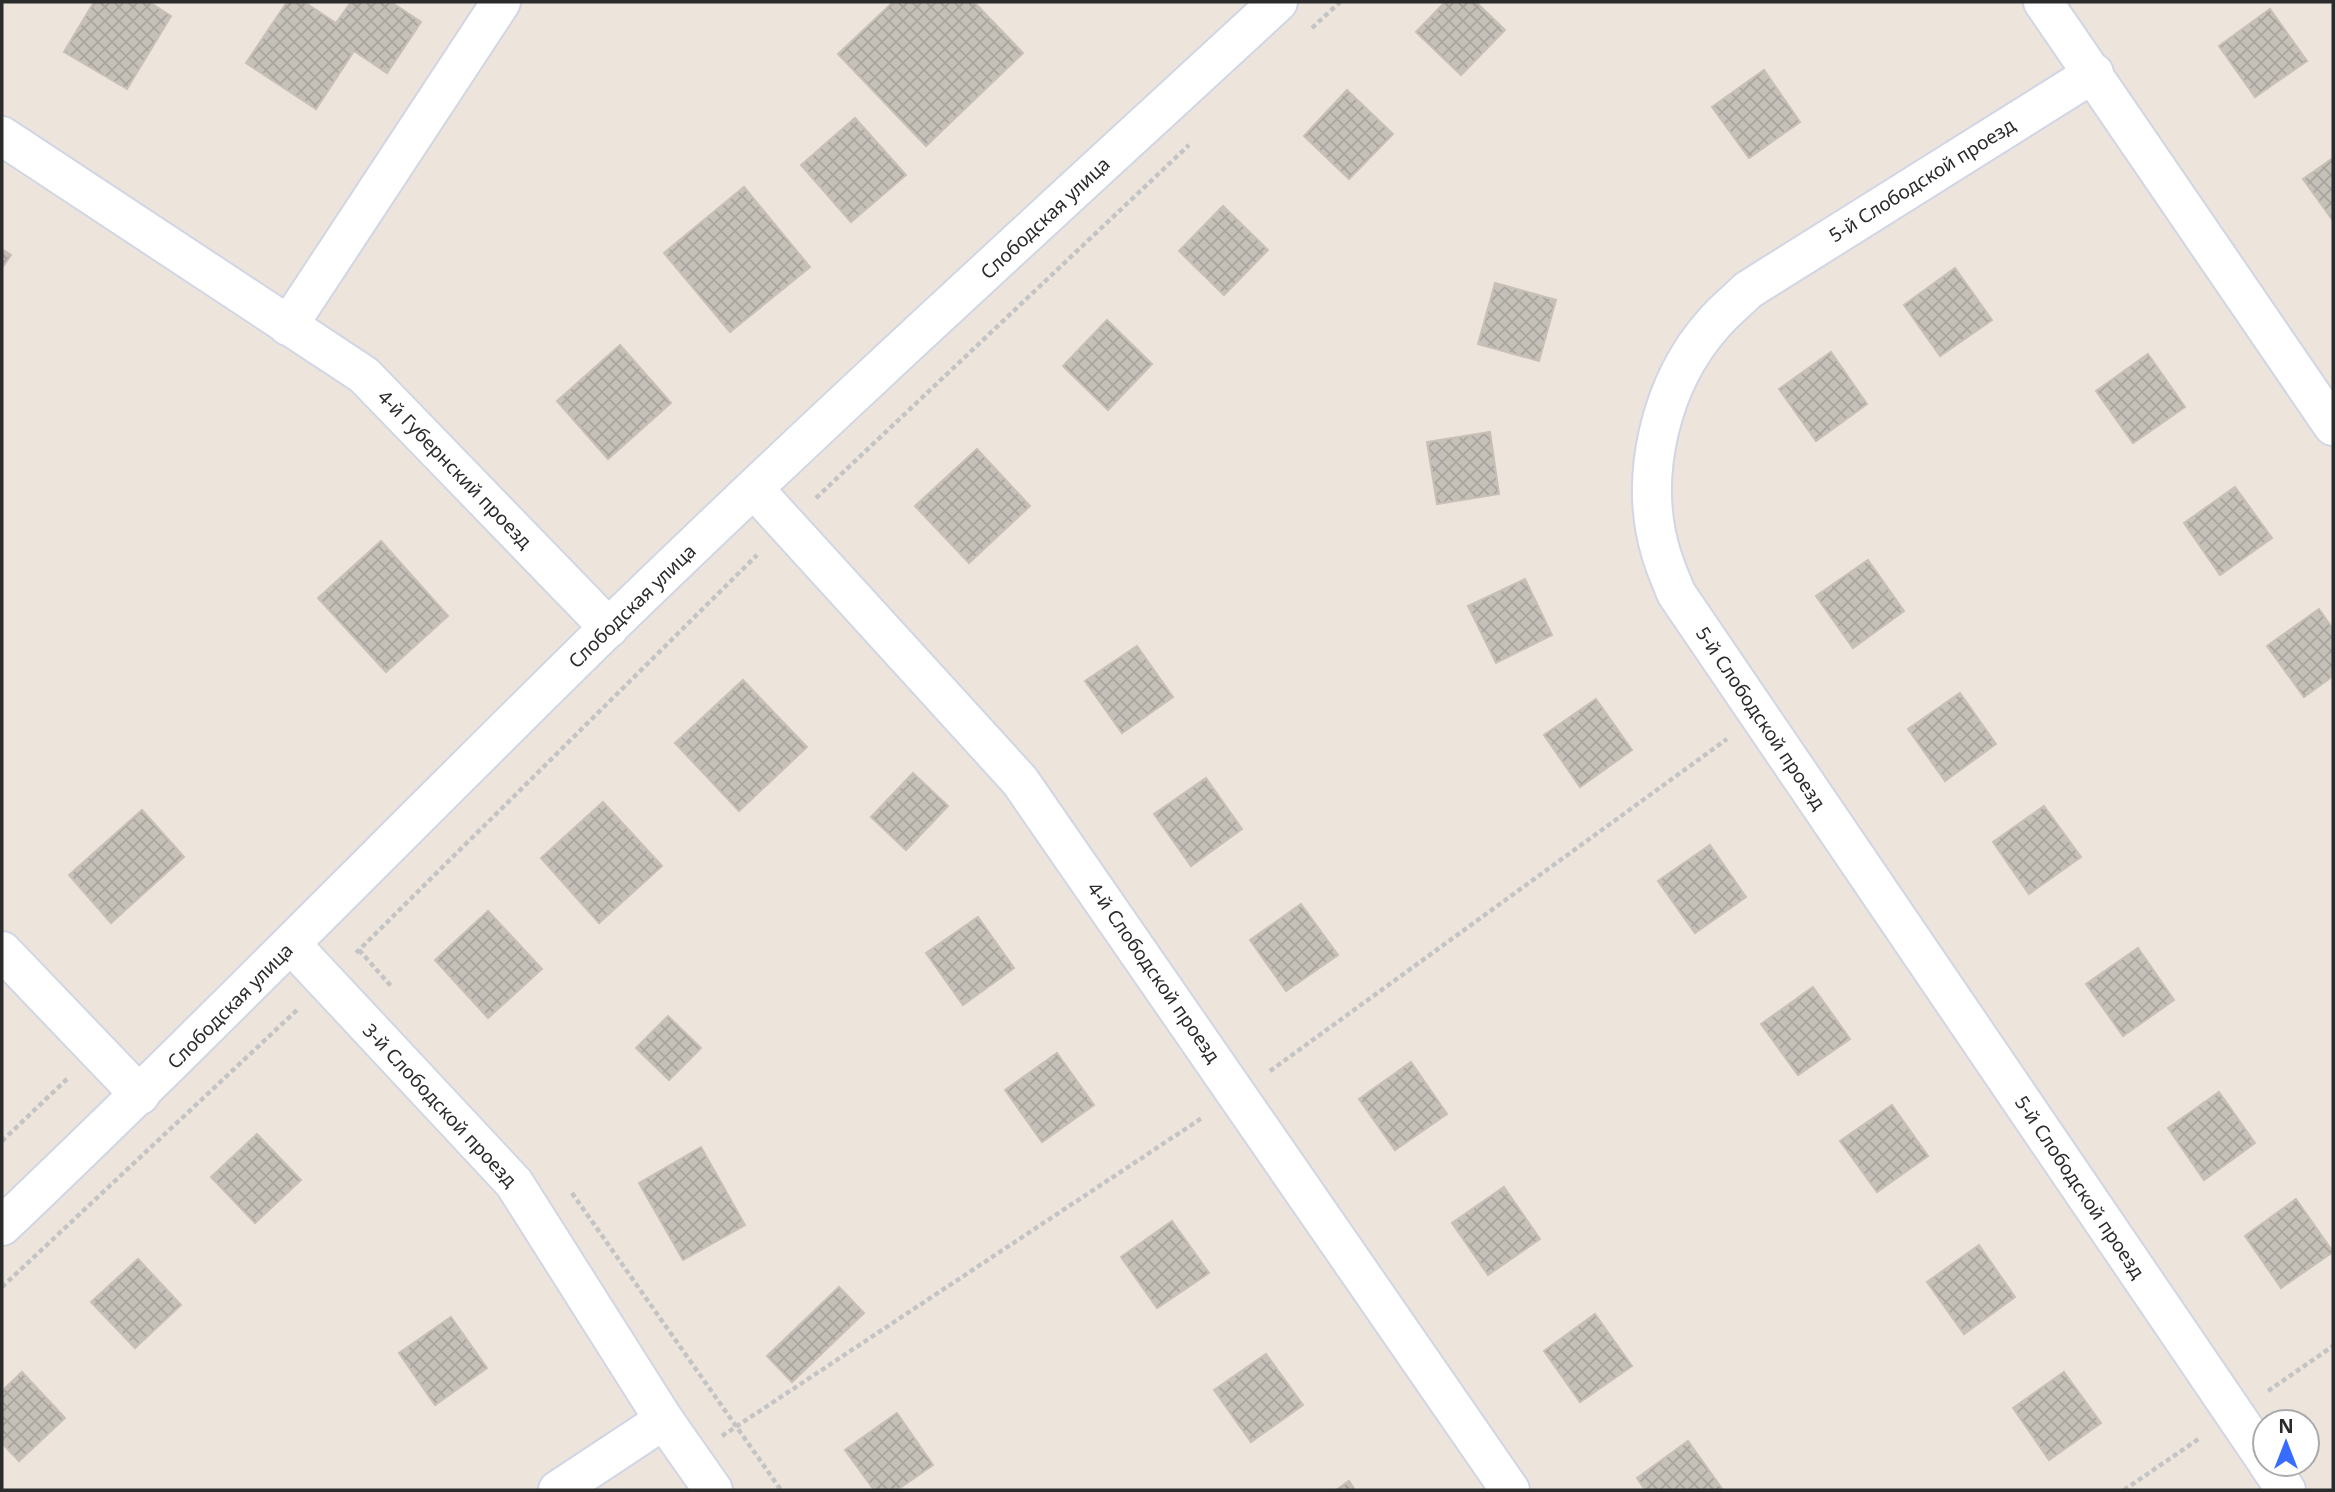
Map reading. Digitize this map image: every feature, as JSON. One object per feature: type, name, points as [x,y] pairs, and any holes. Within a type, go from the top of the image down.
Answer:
[{"type":"street","points":[[288,326],[501,2]]},
{"type":"street","name":"Слободская улица","points":[[2,1226],[140,1096],[609,628],[754,489],[1278,2]]},
{"type":"street","points":[[2043,2],[2333,426]]},
{"type":"street","name":"5-й Слободской проезд","points":[[2094,73],[1748,290],[1713,324],[1685,363],[1665,408],[1654,455],[1653,504],[1660,552],[1676,593],[2251,1438]]},
{"type":"street","name":"4-й Губернский проезд","points":[[2,136],[364,375],[609,628]]},
{"type":"street","name":"4-й Слободской проезд","points":[[754,489],[1020,780],[1510,1490]]},
{"type":"street","name":"3-й Слободской проезд","points":[[291,944],[514,1183],[664,1420],[713,1490]]},
{"type":"street","points":[[2,951],[140,1096]]},
{"type":"street","points":[[558,1490],[664,1420]]},
{"type":"path","points":[[1310,30],[1340,2]]},
{"type":"path","points":[[2,1287],[327,982],[787,525],[1189,145]]},
{"type":"path","points":[[2,1141],[97,1051]]},
{"type":"building","points":[[94,2],[149,2],[171,16],[127,89],[64,52]]},
{"type":"building","points":[[287,2],[304,2],[336,23],[351,2],[391,2],[421,22],[387,73],[354,51],[316,109],[246,63]]},
{"type":"building","points":[[893,2],[974,2],[1023,53],[926,146],[838,54]]},
{"type":"building","points":[[1445,2],[1476,2],[1505,30],[1461,75],[1416,32]]},
{"type":"building","points":[[2270,9],[2307,61],[2255,97],[2219,46]]},
{"type":"building","points":[[1764,70],[1800,122],[1749,158],[1712,107]]},
{"type":"building","points":[[1347,90],[1393,134],[1349,179],[1304,136]]},
{"type":"building","points":[[855,118],[906,175],[851,222],[801,165]]},
{"type":"building","points":[[2333,158],[2333,221],[2303,179]]},
{"type":"building","points":[[744,187],[810,267],[730,332],[664,253]]},
{"type":"building","points":[[1223,206],[1268,250],[1224,295],[1179,251]]},
{"type":"building","points":[[2,249],[11,255],[2,268]]},
{"type":"building","points":[[1955,268],[1992,320],[1940,356],[1904,305]]},
{"type":"building","points":[[1495,283],[1556,300],[1539,361],[1478,344]]},
{"type":"building","points":[[1107,320],[1152,364],[1108,410],[1063,366]]},
{"type":"building","points":[[620,345],[671,403],[608,459],[557,401]]},
{"type":"building","points":[[1831,352],[1867,404],[1816,441],[1779,389]]},
{"type":"building","points":[[2148,354],[2185,407],[2133,443],[2096,391]]},
{"type":"building","points":[[1490,432],[1499,494],[1437,504],[1427,442]]},
{"type":"building","points":[[977,449],[1030,506],[969,563],[915,506]]},
{"type":"building","points":[[2235,487],[2272,538],[2220,575],[2184,523]]},
{"type":"building","points":[[381,541],[448,616],[386,672],[318,598]]},
{"type":"building","points":[[1868,560],[1904,611],[1853,648],[1816,596]]},
{"type":"building","points":[[1525,579],[1552,635],[1496,663],[1468,606]]},
{"type":"building","points":[[2319,609],[2333,629],[2333,676],[2304,697],[2267,646]]},
{"type":"building","points":[[1137,646],[1173,697],[1122,733],[1085,681]]},
{"type":"building","points":[[743,680],[807,747],[739,811],[675,743]]},
{"type":"building","points":[[1960,693],[1996,744],[1945,781],[1908,729]]},
{"type":"building","points":[[1596,699],[1632,750],[1580,787],[1544,735]]},
{"type":"building","points":[[913,773],[948,806],[906,850],[871,817]]},
{"type":"building","points":[[1206,778],[1242,829],[1191,866],[1154,814]]},
{"type":"building","points":[[603,802],[662,866],[599,923],[541,858]]},
{"type":"building","points":[[2044,806],[2081,857],[2029,894],[1993,842]]},
{"type":"building","points":[[142,810],[184,857],[111,923],[69,875]]},
{"type":"building","points":[[1710,845],[1746,897],[1695,933],[1658,881]]},
{"type":"building","points":[[1301,904],[1338,955],[1286,991],[1250,940]]},
{"type":"building","points":[[488,911],[542,969],[488,1018],[435,960]]},
{"type":"building","points":[[978,917],[1014,968],[963,1005],[926,953]]},
{"type":"building","points":[[2138,948],[2174,1000],[2123,1036],[2086,984]]},
{"type":"building","points":[[1813,987],[1850,1039],[1798,1075],[1761,1024]]},
{"type":"building","points":[[668,1016],[701,1048],[669,1080],[636,1048]]},
{"type":"building","points":[[1057,1053],[1094,1105],[1042,1142],[1005,1090]]},
{"type":"building","points":[[1411,1062],[1447,1114],[1395,1150],[1359,1099]]},
{"type":"building","points":[[2219,1092],[2255,1143],[2204,1180],[2168,1128]]},
{"type":"building","points":[[1892,1105],[1928,1156],[1877,1192],[1840,1141]]},
{"type":"building","points":[[257,1134],[301,1180],[255,1223],[211,1177]]},
{"type":"building","points":[[701,1147],[745,1225],[683,1260],[639,1183]]},
{"type":"building","points":[[1504,1187],[1540,1239],[1488,1275],[1452,1223]]},
{"type":"building","points":[[2296,1199],[2333,1252],[2281,1288],[2245,1236]]},
{"type":"building","points":[[1172,1221],[1209,1273],[1157,1308],[1121,1257]]},
{"type":"building","points":[[1979,1245],[2015,1297],[1964,1334],[1927,1282]]},
{"type":"building","points":[[138,1259],[181,1305],[135,1348],[91,1302]]},
{"type":"building","points":[[839,1287],[864,1313],[792,1382],[767,1356]]},
{"type":"building","points":[[1595,1314],[1632,1366],[1580,1402],[1544,1351]]},
{"type":"building","points":[[451,1317],[487,1368],[435,1405],[399,1353]]},
{"type":"building","points":[[1266,1354],[1303,1405],[1251,1442],[1214,1390]]},
{"type":"building","points":[[22,1372],[65,1418],[19,1461],[2,1443],[2,1391]]},
{"type":"building","points":[[2064,1372],[2101,1423],[2049,1460],[2013,1408]]},
{"type":"building","points":[[897,1413],[933,1465],[897,1490],[874,1490],[845,1450]]},
{"type":"building","points":[[1688,1441],[1723,1490],[1645,1490],[1637,1478]]},
{"type":"building","points":[[1349,1481],[1355,1490],[1336,1490]]}]
